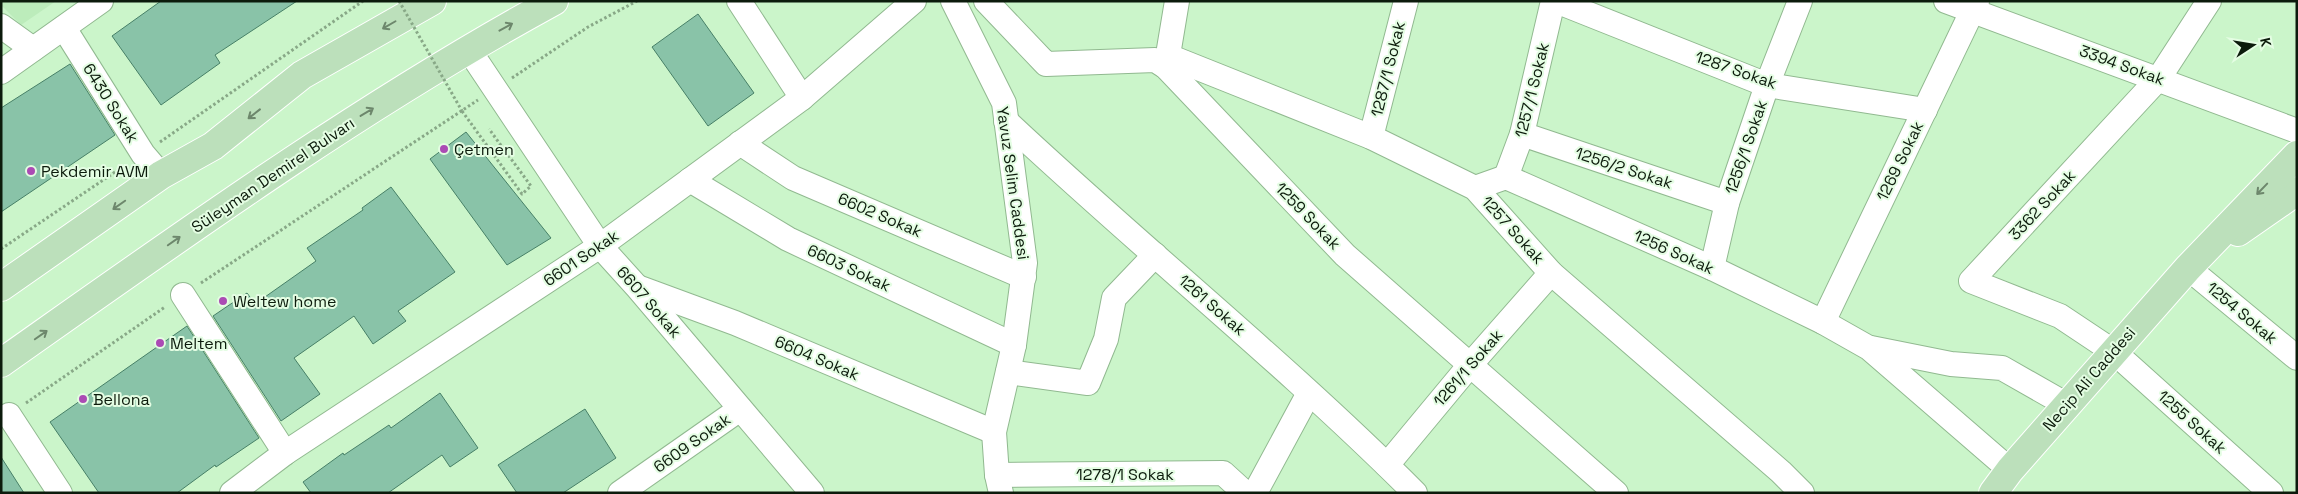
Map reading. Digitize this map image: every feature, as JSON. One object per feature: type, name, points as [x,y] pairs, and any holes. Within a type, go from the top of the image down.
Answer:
[{"type":"main road","points":[[1,287],[161,176],[213,146],[302,76],[432,1]]},
{"type":"main road","name":"Süleyman Demirel Bulvarı","points":[[1,363],[174,240],[339,130],[468,50],[554,1]]},
{"type":"main road","name":"Necip Ali Caddesi","points":[[2002,485],[2067,405],[2188,268],[2294,162]]},
{"type":"main road","name":"Necip Ali Caddesi","points":[[2188,268],[2297,191]]},
{"type":"street","points":[[1,72],[101,1]]},
{"type":"street","points":[[739,1],[802,98]]},
{"type":"street","name":"6601 Sokak","points":[[232,493],[285,453],[600,246],[802,98],[914,1]]},
{"type":"street","name":"Yavuz Selim Caddesi","points":[[952,1],[1004,103],[1025,263],[1014,345],[994,432],[999,484]]},
{"type":"street","points":[[986,1],[1046,64],[1167,61],[1177,1]]},
{"type":"street","name":"1287/1 Sokak","points":[[1371,138],[1406,1]]},
{"type":"street","name":"1287 Sokak","points":[[1554,1],[1767,85],[1925,110]]},
{"type":"street","name":"1257/1 Sokak","points":[[1506,177],[1522,134],[1554,1]]},
{"type":"street","name":"1256/1 Sokak","points":[[1712,268],[1727,203],[1767,85],[1800,1]]},
{"type":"street","name":"3394 Sokak","points":[[1946,1],[1976,6],[2297,131]]},
{"type":"street","name":"3362 Sokak","points":[[2114,352],[2060,316],[1971,281],[2159,78],[2209,1]]},
{"type":"street","name":"1269 Sokak","points":[[1823,322],[1976,6]]},
{"type":"street","points":[[1,26],[33,49]]},
{"type":"street","name":"6430 Sokak","points":[[64,28],[143,154],[161,176]]},
{"type":"street","name":"6607 Sokak","points":[[468,50],[600,246],[811,492]]},
{"type":"street","name":"1257 Sokak","points":[[1167,61],[1371,138],[1475,188],[1551,273],[1781,472],[1802,493]]},
{"type":"street","name":"1259 Sokak","points":[[1167,61],[1345,255],[1470,365],[1607,490]]},
{"type":"street","name":"1261 Sokak","points":[[1006,121],[1309,393],[1415,493]]},
{"type":"street","name":"1256/2 Sokak","points":[[1522,134],[1727,203]]},
{"type":"street","name":"6602 Sokak","points":[[740,143],[793,178],[1024,277]]},
{"type":"street","points":[[1475,188],[1506,177]]},
{"type":"street","name":"1256 Sokak","points":[[1506,177],[1712,268],[1823,322],[1869,348],[2002,485]]},
{"type":"street","name":"6603 Sokak","points":[[690,180],[788,238],[1014,345]]},
{"type":"street","points":[[1008,372],[1088,383],[1106,339],[1114,298],[1155,255]]},
{"type":"street","name":"1254 Sokak","points":[[2188,268],[2297,358]]},
{"type":"street","name":"1261/1 Sokak","points":[[1387,465],[1470,365],[1551,273]]},
{"type":"street","name":"6604 Sokak","points":[[638,288],[735,323],[994,432]]},
{"type":"street","points":[[183,295],[285,453]]},
{"type":"street","name":"1256 Sokak","points":[[1869,348],[1951,364],[2002,368],[2067,405]]},
{"type":"street","name":"1255 Sokak","points":[[2114,352],[2271,493]]},
{"type":"street","points":[[1256,493],[1309,393]]},
{"type":"street","name":"6609 Sokak","points":[[620,493],[740,409]]},
{"type":"street","points":[[9,415],[60,493]]},
{"type":"street","name":"1278/1 Sokak","points":[[999,484],[1223,473],[1245,493]]},
{"type":"path","points":[[1,249],[143,154],[363,1]]},
{"type":"path","points":[[398,1],[462,111],[522,194],[530,186],[489,129]]},
{"type":"path","points":[[9,415],[183,295],[588,27],[637,1]]},
{"type":"shaded area","points":[[1,1],[56,1],[21,25],[1,5]]},
{"type":"building","points":[[161,1],[297,1],[215,55],[220,63],[161,105],[112,36]]},
{"type":"building","points":[[698,14],[754,93],[708,126],[652,47]]},
{"type":"building","name":"Pekdemir AVM","points":[[70,64],[115,135],[1,212],[1,108]]},
{"type":"building","points":[[466,132],[551,238],[507,265],[430,159]]},
{"type":"building","points":[[391,187],[455,272],[398,311],[406,321],[373,344],[354,316],[294,358],[320,394],[281,421],[213,316],[247,293],[255,304],[316,261],[307,248],[363,210],[362,208]]},
{"type":"building","points":[[187,326],[259,438],[216,467],[215,465],[177,493],[99,493],[50,422]]},
{"type":"building","points":[[440,393],[478,448],[450,467],[442,455],[388,493],[311,493],[303,482],[343,453],[344,455],[389,425],[391,428]]},
{"type":"building","points":[[585,409],[616,458],[563,493],[517,493],[498,465]]},
{"type":"building","points":[[1,457],[24,493],[1,493]]},
{"type":"place","name":"Çetmen","points":[[444,149]]},
{"type":"place","name":"Pekdemir AVM","points":[[31,171]]},
{"type":"place","name":"Weltew home","points":[[223,301]]},
{"type":"place","name":"Meltem","points":[[160,343]]},
{"type":"place","name":"Bellona","points":[[83,399]]}]
